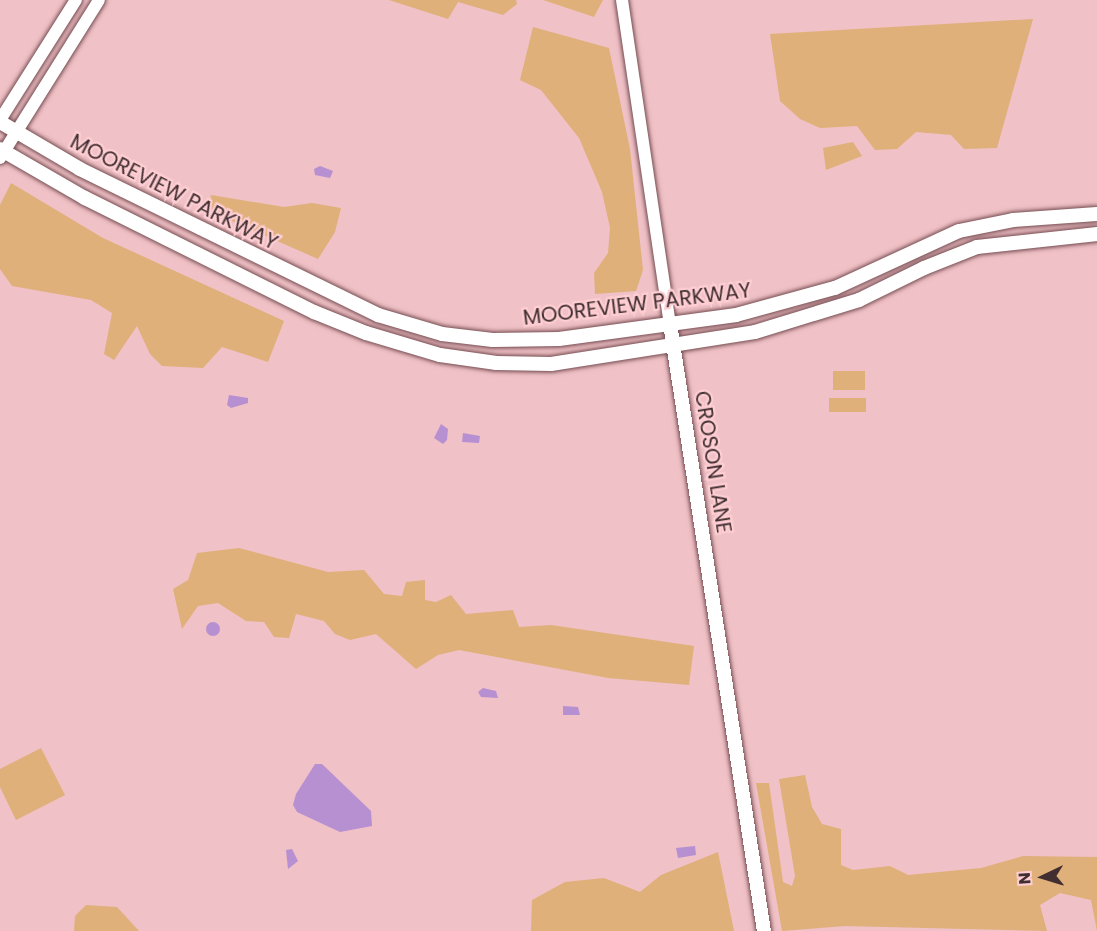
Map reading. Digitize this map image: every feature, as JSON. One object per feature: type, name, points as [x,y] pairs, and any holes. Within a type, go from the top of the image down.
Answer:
[{"type":"main road","name":"MOOREVIEW PARKWAY","points":[[0,121],[111,184],[378,315],[442,334],[502,340],[560,339],[670,324],[796,301],[852,281],[959,231],[1013,220],[1097,214]]},
{"type":"main road","name":"MOOREVIEW PARKWAY","points":[[1,153],[85,198],[314,312],[366,333],[440,355],[496,363],[551,364],[673,346],[808,318],[977,247],[1097,234]]},
{"type":"main road","name":"CROSON LANE","points":[[670,324],[764,931]]},
{"type":"street","points":[[0,121],[76,0]]},
{"type":"street","points":[[1,153],[17,132],[99,0]]},
{"type":"street","name":"CROSON LANE","points":[[622,0],[670,324]]},
{"type":"shaded area","points":[[389,0],[516,0],[517,4],[503,15],[458,2],[448,19]]},
{"type":"shaded area","points":[[543,0],[603,0],[594,17]]},
{"type":"shaded area","points":[[1033,19],[997,148],[964,149],[951,135],[916,132],[897,149],[875,150],[857,126],[820,128],[800,119],[780,101],[770,34]]},
{"type":"shaded area","points":[[533,27],[609,48],[630,149],[643,270],[636,291],[595,294],[594,273],[608,253],[610,228],[602,192],[579,138],[541,90],[520,80]]},
{"type":"shaded area","points":[[853,142],[862,156],[826,170],[823,148]]},
{"type":"shaded area","points":[[320,166],[333,171],[330,178],[315,175],[314,169]]},
{"type":"shaded area","points":[[11,183],[103,238],[284,321],[268,362],[222,347],[203,368],[162,366],[150,354],[137,326],[114,360],[104,354],[112,313],[91,300],[12,286],[0,269],[0,205]]},
{"type":"shaded area","points":[[211,195],[284,207],[312,203],[341,208],[335,232],[318,259],[207,210]]},
{"type":"shaded area","points":[[833,371],[865,371],[865,390],[833,390]]},
{"type":"shaded area","points":[[229,395],[248,398],[248,403],[231,408],[227,405]]},
{"type":"shaded area","points":[[829,398],[866,398],[866,412],[829,412]]},
{"type":"shaded area","points":[[441,424],[448,429],[447,440],[443,444],[434,438]]},
{"type":"shaded area","points":[[463,433],[480,436],[479,443],[462,442]]},
{"type":"shaded area","points":[[239,548],[328,572],[364,570],[384,594],[402,596],[406,582],[425,580],[425,600],[436,602],[451,595],[466,614],[513,610],[519,627],[551,625],[694,646],[689,685],[608,678],[459,650],[438,655],[416,669],[376,634],[350,640],[335,634],[324,621],[296,614],[289,638],[274,637],[264,622],[246,621],[218,603],[198,606],[182,629],[173,589],[188,580],[197,553]]},
{"type":"shaded area","points":[[213,622],[218,624],[220,629],[218,634],[213,636],[208,634],[206,629],[208,624]]},
{"type":"shaded area","points":[[483,688],[496,691],[498,698],[481,697],[478,692]]},
{"type":"shaded area","points":[[563,706],[578,707],[580,715],[563,715]]},
{"type":"shaded area","points":[[41,748],[65,795],[16,820],[0,787],[0,769]]},
{"type":"shaded area","points":[[315,764],[322,764],[371,811],[372,826],[340,832],[297,812],[293,805],[296,794]]},
{"type":"shaded area","points":[[805,775],[812,807],[822,824],[841,829],[841,865],[853,870],[890,866],[908,875],[981,868],[1023,856],[1097,857],[1097,931],[1091,900],[1060,893],[1040,905],[1047,931],[845,926],[782,931],[756,783],[769,783],[783,882],[792,886],[795,876],[779,779]]},
{"type":"shaded area","points":[[695,846],[696,855],[678,858],[676,848]]},
{"type":"shaded area","points":[[292,849],[298,861],[288,869],[286,850]]},
{"type":"shaded area","points":[[718,852],[734,931],[531,931],[532,900],[565,882],[604,878],[640,892],[661,875]]},
{"type":"shaded area","points":[[86,905],[117,907],[139,931],[74,931],[75,916]]}]
